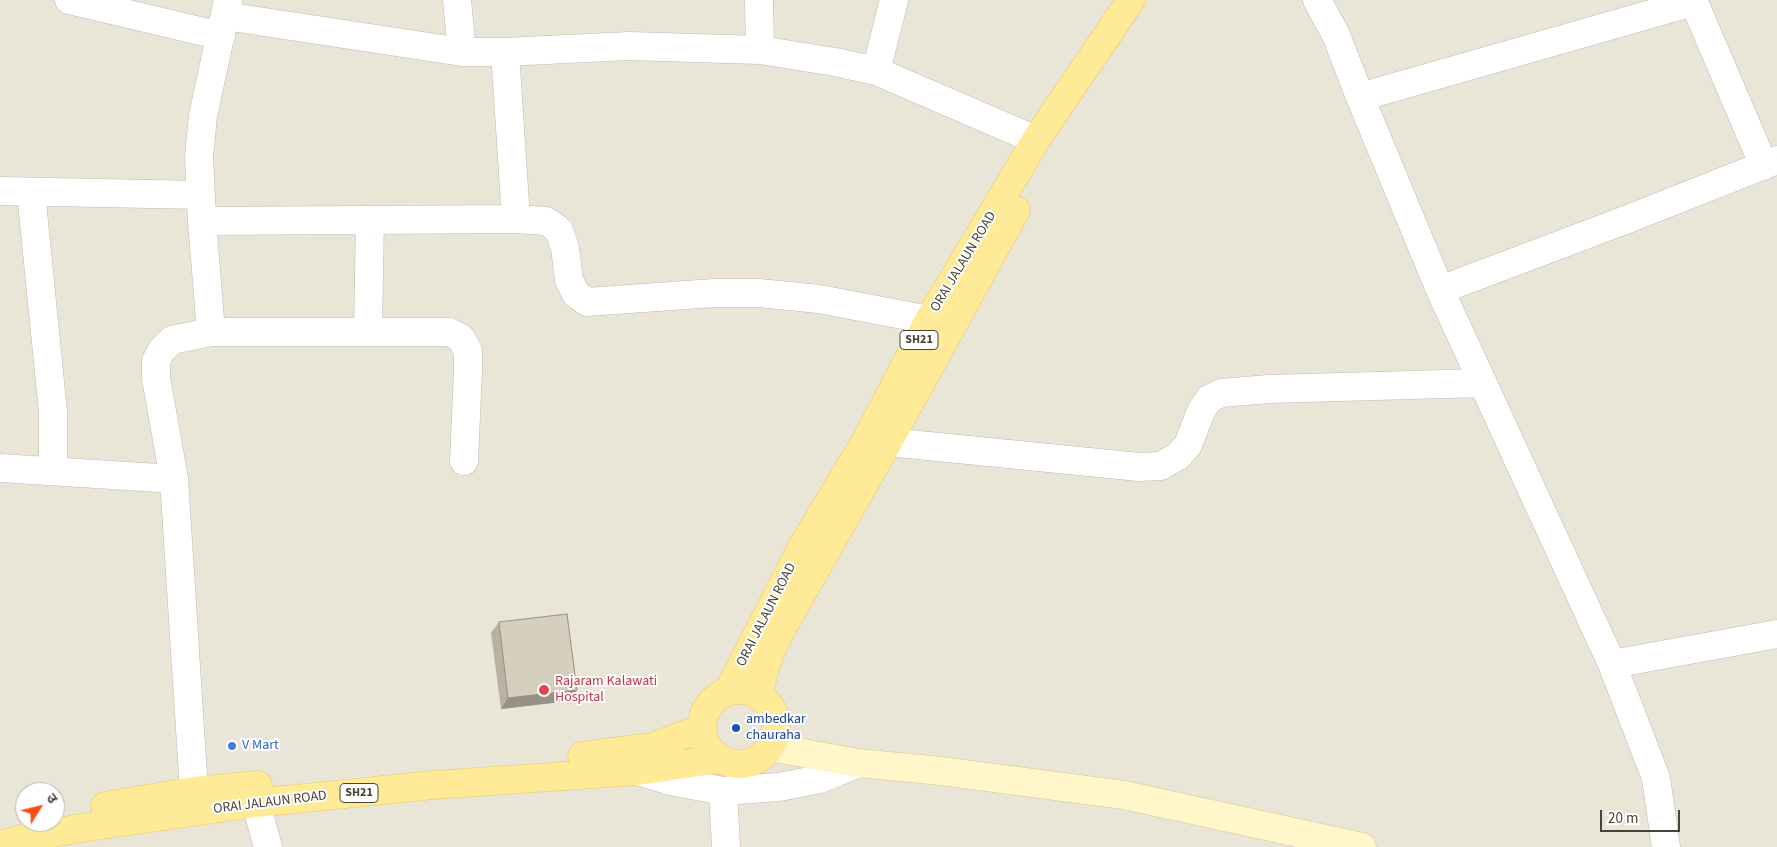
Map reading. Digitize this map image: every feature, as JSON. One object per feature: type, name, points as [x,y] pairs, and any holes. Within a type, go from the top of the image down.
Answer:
[{"type":"main road","name":"ORAI JALAUN ROAD","points":[[702,728],[703,716],[708,706],[717,697],[728,692],[802,548],[867,439],[930,320],[1036,140],[1131,0]]},
{"type":"main road","name":"ORAI JALAUN ROAD","points":[[758,696],[765,667],[776,639],[888,442],[1050,148],[1150,0]]},
{"type":"main road","points":[[728,692],[748,691],[767,703],[773,713],[775,730],[770,747]]},
{"type":"main road","points":[[65,815],[194,791],[254,794],[610,754],[652,747],[702,728],[704,740],[711,751],[720,759]]},
{"type":"main road","name":"ORAI JALAUN ROAD","points":[[0,845],[25,838],[254,794],[433,785],[638,771],[720,759],[742,764],[762,756],[770,747]]},
{"type":"main road","points":[[0,830],[15,827]]},
{"type":"street","points":[[69,0],[225,17],[462,52],[505,52],[629,46],[760,50],[835,62],[876,71],[1036,140]]},
{"type":"street","points":[[457,0],[462,52]]},
{"type":"street","points":[[759,0],[760,50]]},
{"type":"street","points":[[876,71],[894,0]]},
{"type":"street","points":[[1317,0],[1336,35],[1440,290],[1612,664],[1656,778],[1666,847]]},
{"type":"street","points":[[1360,97],[1693,1],[1770,163],[1440,290]]},
{"type":"street","points":[[211,332],[199,157],[203,116],[225,17]]},
{"type":"street","points":[[505,52],[516,219]]},
{"type":"street","points":[[0,191],[370,220],[516,219],[546,221],[559,230],[566,248],[569,280],[576,294],[587,302],[759,293],[819,299],[930,320]]},
{"type":"street","points":[[30,192],[53,412],[52,471]]},
{"type":"street","points":[[368,332],[370,220]]},
{"type":"street","points":[[194,791],[174,479],[156,378],[156,361],[161,350],[172,340],[211,332],[449,332],[462,338],[468,351],[464,461]]},
{"type":"street","points":[[888,442],[1139,467],[1161,466],[1178,456],[1188,445],[1200,411],[1209,399],[1221,393],[1269,389],[1483,383]]},
{"type":"street","points":[[0,468],[174,479]]},
{"type":"street","points":[[1612,664],[1777,634]]},
{"type":"street","points":[[770,747],[858,763],[941,771],[1124,795],[1362,847]]},
{"type":"street","points":[[638,771],[671,781],[723,791],[779,787],[820,779],[858,763]]},
{"type":"street","points":[[723,791],[726,847]]},
{"type":"street","points":[[254,794],[268,847]]},
{"type":"shaded area","points":[[0,0],[1777,0],[1777,847],[0,847]]},
{"type":"building","points":[[567,614],[577,690],[508,698],[499,622]]},
{"type":"place","name":"Rajaram Kalawati Hospital","points":[[544,690]]},
{"type":"place","name":"ambedkar chauraha","points":[[736,728]]},
{"type":"place","name":"V Mart","points":[[232,746]]}]
